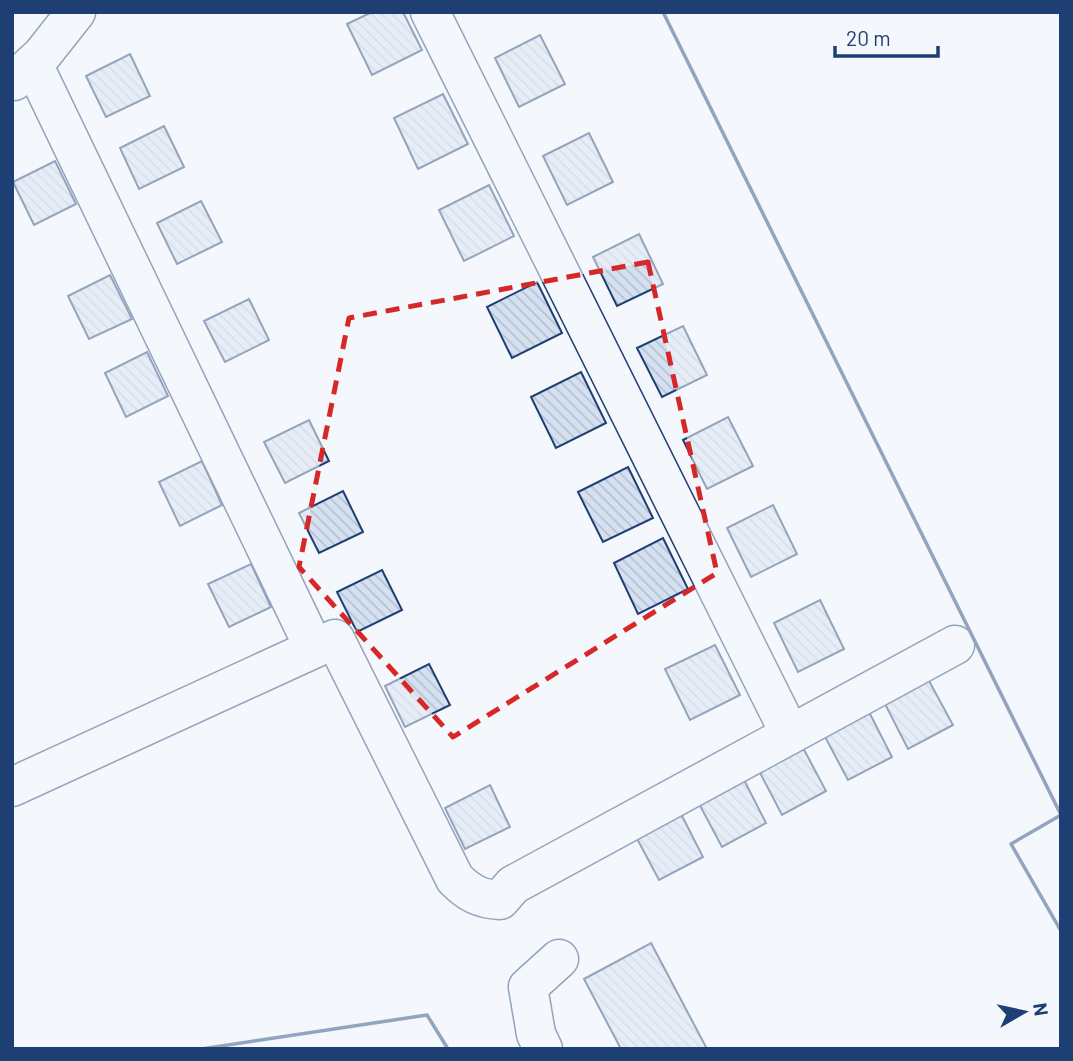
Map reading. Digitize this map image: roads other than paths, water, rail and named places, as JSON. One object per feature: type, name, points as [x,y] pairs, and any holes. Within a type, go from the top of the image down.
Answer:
[{"type":"lane","points":[[76,12],[42,55],[23,73],[314,648]]},
{"type":"lane","points":[[430,12],[790,734]]},
{"type":"lane","points":[[12,788],[335,639],[455,879],[470,893],[486,899],[500,900],[513,885],[955,645]]},
{"type":"lane","points":[[543,1049],[536,1034],[528,987],[559,959]]}]
